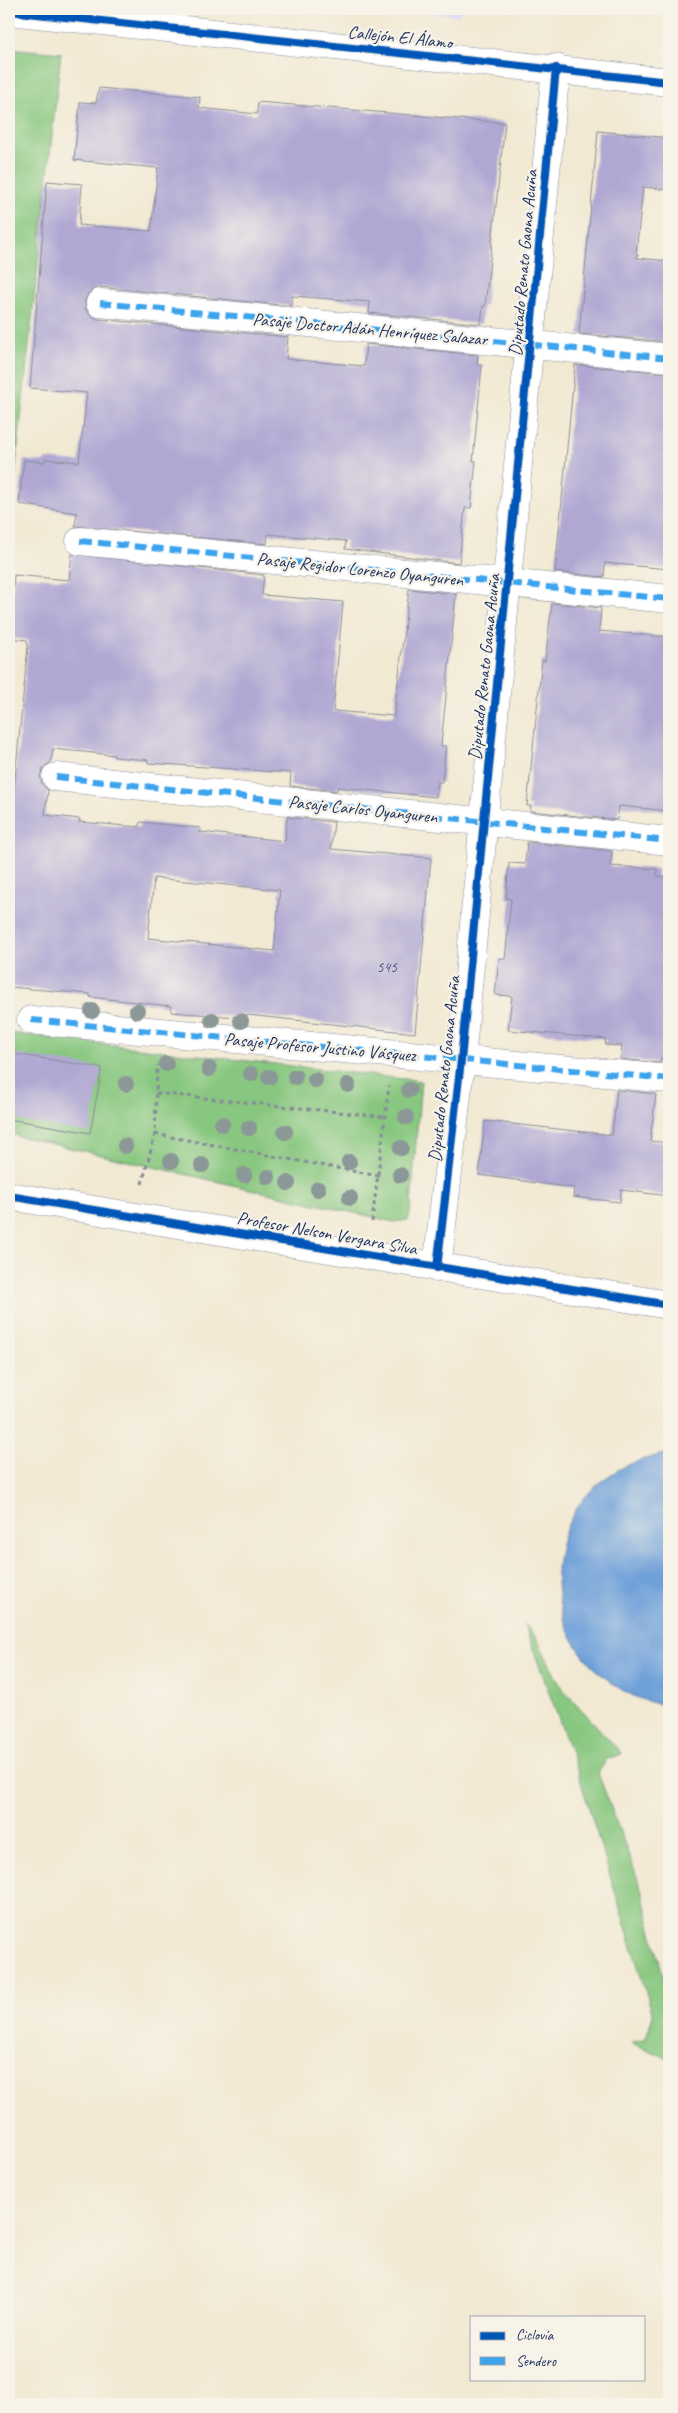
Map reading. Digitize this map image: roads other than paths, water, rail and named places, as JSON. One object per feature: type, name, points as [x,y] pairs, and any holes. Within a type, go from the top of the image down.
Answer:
[{"type":"street","name":"Callejón El Álamo","points":[[9,11],[556,68],[669,82]]},
{"type":"street","name":"Diputado Renato Gaona Acuña","points":[[437,1268],[461,1060],[556,68]]},
{"type":"street","name":"Pasaje Doctor Adán Henríquez Salazar","points":[[100,303],[669,358]]},
{"type":"street","name":"Pasaje Regidor Lorenzo Oyanguren","points":[[80,541],[669,599]]},
{"type":"street","name":"Pasaje Carlos Oyanguren","points":[[56,777],[669,841]]},
{"type":"street","name":"Pasaje Profesor Justino Vásquez","points":[[30,1020],[669,1079]]},
{"type":"street","name":"Profesor Nelson Vergara Silva","points":[[9,1196],[669,1305]]},
{"type":"water","points":[[669,1453],[669,1705],[644,1700],[620,1689],[584,1657],[568,1630],[559,1601],[557,1571],[562,1541],[574,1514],[592,1489],[624,1467]]}]
